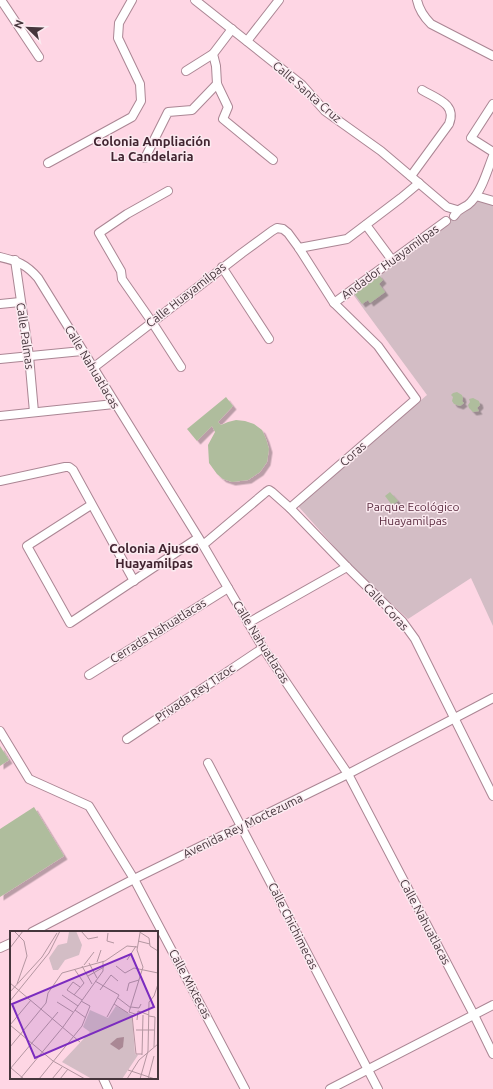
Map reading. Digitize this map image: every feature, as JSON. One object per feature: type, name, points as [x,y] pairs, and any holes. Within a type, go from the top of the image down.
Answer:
[{"type":"street","points":[[1,0],[39,57]]},
{"type":"street","points":[[48,163],[132,117],[141,101],[140,84],[118,38],[119,23],[132,0]]},
{"type":"street","name":"Calle Santa Cruz","points":[[195,0],[302,85],[325,111],[381,151],[447,207],[456,213],[470,204],[476,196]]},
{"type":"street","points":[[246,41],[279,0]]},
{"type":"street","points":[[417,0],[418,7],[425,19],[431,24],[493,56]]},
{"type":"street","points":[[186,71],[213,54],[232,29]]},
{"type":"street","points":[[213,54],[216,66],[217,84],[228,107],[222,119],[273,160]]},
{"type":"street","points":[[145,158],[168,112],[192,110],[217,84]]},
{"type":"street","points":[[411,176],[449,124],[451,118],[449,106],[422,90]]},
{"type":"street","points":[[493,104],[471,138],[493,152]]},
{"type":"street","points":[[493,156],[476,196],[493,201]]},
{"type":"street","points":[[334,303],[299,248],[347,239],[419,183]]},
{"type":"street","points":[[168,191],[127,214],[99,233],[121,271],[122,279],[181,367]]},
{"type":"street","name":"Andador Huayamilpas","points":[[334,303],[446,221]]},
{"type":"street","points":[[366,225],[392,260]]},
{"type":"street","name":"Calle Huayamilpas","points":[[93,368],[222,267],[277,228],[288,233],[299,248]]},
{"type":"street","name":"Calle Nahuatlacas","points":[[0,257],[15,260],[29,268],[38,278],[114,404],[201,542],[263,648],[348,774],[493,1054]]},
{"type":"street","name":"Calle Palmas","points":[[15,260],[29,356],[34,412]]},
{"type":"street","points":[[222,267],[269,339]]},
{"type":"street","points":[[0,304],[20,302]]},
{"type":"street","name":"Coras","points":[[290,508],[416,399],[378,346],[334,303]]},
{"type":"street","points":[[0,359],[82,351]]},
{"type":"street","points":[[0,416],[114,404]]},
{"type":"street","points":[[0,481],[70,467],[134,581]]},
{"type":"street","name":"Calle Coras","points":[[201,542],[266,492],[269,490],[272,492],[290,508],[402,621],[415,639],[493,796]]},
{"type":"street","points":[[91,505],[27,546],[70,623],[134,581],[201,542]]},
{"type":"street","points":[[248,623],[347,567]]},
{"type":"street","name":"Cerrada Nahuatlacas","points":[[89,675],[228,588]]},
{"type":"street","name":"Privada Rey Tizoc","points":[[128,739],[263,648]]},
{"type":"street","name":"Avenida Rey Moctezuma","points":[[34,931],[134,879],[348,774],[493,698]]},
{"type":"street","name":"Calle Mixtecas","points":[[0,731],[29,779],[89,806],[134,879],[245,1089]]},
{"type":"street","name":"Calle Chichimecas","points":[[208,763],[378,1089]]},
{"type":"street","points":[[0,948],[10,943]]},
{"type":"street","points":[[330,1089],[493,1005]]},
{"type":"street","points":[[103,1079],[108,1089]]},
{"type":"green space","name":"Parque Ecológico Huayamilpas","points":[[475,200],[493,205],[493,626],[471,578],[408,619],[354,569],[298,506],[427,395],[352,293]]},
{"type":"building","points":[[378,274],[383,280],[379,284],[385,292],[370,303],[368,300],[362,304],[354,293]]},
{"type":"building","points":[[457,392],[462,395],[462,401],[464,403],[460,406],[454,404],[452,401],[453,397],[451,395]]},
{"type":"building","points":[[226,397],[233,406],[218,422],[221,425],[236,420],[254,424],[262,430],[269,449],[267,462],[260,472],[248,480],[232,482],[223,479],[217,474],[209,463],[208,445],[215,432],[212,426],[197,441],[187,429]]},
{"type":"building","points":[[473,398],[479,401],[480,405],[477,408],[479,411],[473,412],[469,408],[469,399]]},
{"type":"building","points":[[390,492],[398,501],[392,505],[385,496]]},
{"type":"building","points":[[0,746],[9,760],[0,766]]},
{"type":"building","points":[[34,807],[64,856],[0,897],[0,829]]},
{"type":"district","name":"Colonia Ampliación La Candelaria","points":[[152,148]]},
{"type":"district","name":"Colonia Ajusco Huayamilpas","points":[[154,556]]}]
